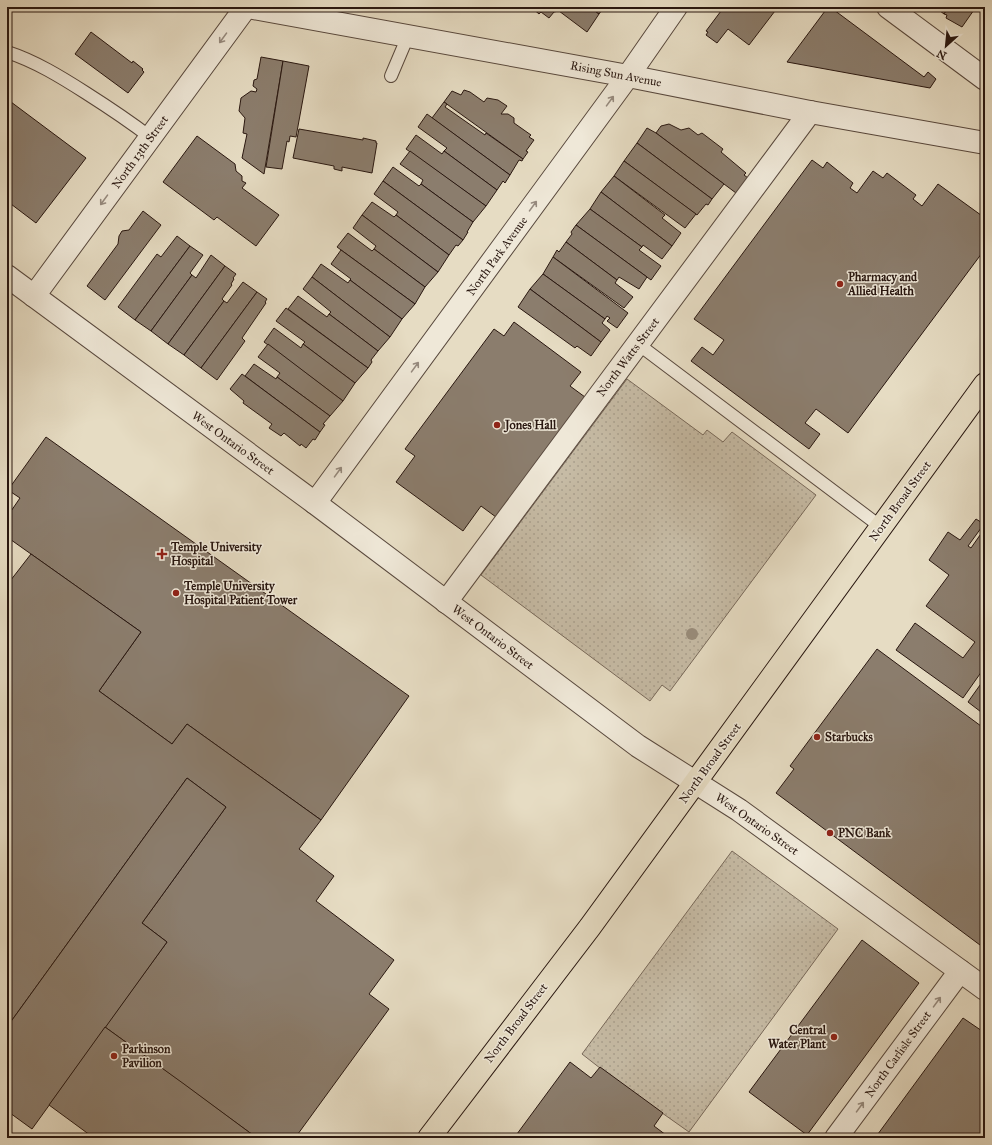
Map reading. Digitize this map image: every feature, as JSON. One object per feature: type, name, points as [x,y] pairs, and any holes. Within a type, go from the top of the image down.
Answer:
[{"type":"main road","name":"North Broad Street","points":[[429,1138],[590,927],[985,384]]},
{"type":"street","name":"Rising Sun Avenue","points":[[247,7],[628,76],[810,112],[985,143]]},
{"type":"street","name":"North 13th Street","points":[[34,296],[247,7]]},
{"type":"street","name":"North Park Avenue","points":[[315,503],[628,76],[676,7]]},
{"type":"street","points":[[888,7],[985,79]]},
{"type":"street","name":"North Watts Street","points":[[446,602],[810,112]]},
{"type":"street","name":"West Ontario Street","points":[[7,276],[315,503],[638,746],[739,810],[985,989]]},
{"type":"street","name":"North Carlisle Street","points":[[836,1138],[960,971]]},
{"type":"lane","points":[[390,76],[408,36]]},
{"type":"lane","points":[[7,52],[20,56],[62,77],[125,118],[150,137]]},
{"type":"lane","points":[[638,344],[881,527]]},
{"type":"shaded area","points":[[627,379],[703,435],[707,430],[723,442],[732,432],[816,495],[670,691],[662,685],[650,701],[481,575]]},
{"type":"shaded area","points":[[732,851],[838,929],[689,1132],[614,1079],[582,1054]]},
{"type":"building","points":[[531,7],[590,7],[599,14],[587,32],[559,11],[554,12],[549,18],[541,12],[539,14]]},
{"type":"building","points":[[590,7],[604,7],[599,14]]},
{"type":"building","points":[[724,7],[778,7],[749,45],[728,29],[717,43],[706,35],[708,32],[706,31]]},
{"type":"building","points":[[828,7],[924,77],[928,72],[936,79],[930,88],[787,62]]},
{"type":"building","points":[[935,7],[949,7],[944,14]]},
{"type":"building","points":[[949,7],[976,7],[962,27],[946,18],[947,15],[944,14]]},
{"type":"building","points":[[91,32],[132,63],[133,61],[143,69],[142,70],[144,72],[128,93],[75,54]]},
{"type":"building","points":[[261,57],[283,61],[264,174],[242,158],[247,134],[243,133],[245,118],[239,111],[241,98],[251,91],[256,92],[257,89],[253,86],[254,80],[257,79]]},
{"type":"building","points":[[283,61],[309,66],[296,137],[290,136],[289,142],[287,141],[282,169],[266,167]]},
{"type":"building","points":[[464,90],[470,92],[484,102],[487,98],[498,100],[507,106],[501,114],[508,114],[514,118],[514,123],[531,135],[529,137],[534,140],[526,151],[528,152],[523,159],[444,102],[452,91],[461,95]]},
{"type":"building","points":[[7,99],[86,158],[36,223],[7,201]]},
{"type":"building","points":[[444,102],[447,104],[445,107],[523,159],[522,161],[519,160],[510,175],[432,118]]},
{"type":"building","points":[[427,114],[510,175],[505,183],[503,181],[497,190],[444,151],[447,148],[418,127]]},
{"type":"building","points":[[669,124],[681,130],[689,128],[698,135],[702,133],[723,149],[721,152],[746,173],[744,175],[748,178],[736,193],[656,133],[661,126]]},
{"type":"building","points":[[647,128],[656,133],[724,184],[712,199],[637,143]]},
{"type":"building","points":[[299,129],[376,141],[377,143],[372,173],[342,167],[342,171],[334,169],[334,166],[293,158]]},
{"type":"building","points":[[416,135],[442,154],[444,151],[497,190],[486,206],[406,149]]},
{"type":"building","points":[[197,136],[235,164],[236,171],[242,176],[242,181],[246,183],[242,188],[279,215],[256,246],[217,217],[214,220],[163,182]]},
{"type":"building","points":[[637,143],[712,199],[708,205],[706,204],[697,215],[624,161]]},
{"type":"building","points":[[410,151],[486,206],[473,222],[421,184],[423,180],[400,164]]},
{"type":"building","name":"Pharmacy and Allied Health","points":[[812,160],[823,168],[827,162],[853,183],[850,188],[857,193],[873,171],[883,178],[887,173],[916,195],[913,199],[922,206],[938,184],[985,218],[985,249],[848,433],[816,409],[805,423],[820,434],[809,449],[691,361],[702,347],[713,355],[724,340],[694,319]]},
{"type":"building","points":[[624,161],[696,214],[685,228],[614,176]]},
{"type":"building","points":[[393,167],[419,186],[421,184],[473,222],[463,240],[383,181]]},
{"type":"building","points":[[614,176],[665,215],[662,218],[681,233],[672,246],[601,192]]},
{"type":"building","points":[[383,181],[463,240],[458,246],[456,245],[449,255],[396,215],[398,212],[374,194]]},
{"type":"building","points":[[601,192],[672,246],[662,259],[643,245],[642,247],[590,209]]},
{"type":"building","points":[[372,202],[394,217],[396,215],[449,255],[438,272],[362,215]]},
{"type":"building","points":[[590,209],[642,247],[639,250],[661,266],[651,280],[576,225]]},
{"type":"building","points":[[143,211],[161,225],[105,300],[87,286],[118,244],[119,236],[122,231],[129,230]]},
{"type":"building","points":[[362,215],[438,272],[425,287],[374,249],[376,246],[353,228]]},
{"type":"building","points":[[576,225],[647,277],[639,289],[619,277],[617,280],[566,242]]},
{"type":"building","points":[[348,233],[372,251],[374,249],[425,287],[415,304],[337,247]]},
{"type":"building","points":[[177,236],[190,246],[135,320],[118,307],[157,254],[161,257]]},
{"type":"building","points":[[566,242],[617,280],[615,283],[633,297],[624,308],[553,257],[557,250],[559,252]]},
{"type":"building","points":[[190,246],[203,255],[190,273],[192,275],[151,331],[135,320]]},
{"type":"building","points":[[341,250],[415,304],[402,319],[331,264]]},
{"type":"building","points":[[211,255],[225,266],[168,344],[151,331],[192,275],[196,278]]},
{"type":"building","points":[[553,257],[628,313],[617,328],[607,321],[610,318],[607,316],[605,319],[543,274]]},
{"type":"building","points":[[321,264],[348,283],[350,280],[402,319],[390,337],[312,277]]},
{"type":"building","points":[[225,266],[236,274],[233,278],[232,285],[222,299],[224,301],[184,355],[168,344]]},
{"type":"building","points":[[543,274],[605,319],[602,323],[610,330],[601,342],[530,289]]},
{"type":"building","points":[[312,277],[390,337],[378,351],[329,314],[331,312],[303,289]]},
{"type":"building","points":[[243,282],[257,292],[201,368],[184,355],[224,301],[227,303]]},
{"type":"building","points":[[530,289],[601,342],[591,356],[577,346],[575,348],[518,307]]},
{"type":"building","points":[[257,292],[267,299],[265,302],[266,303],[242,338],[245,341],[217,380],[201,368]]},
{"type":"building","points":[[298,296],[327,317],[329,314],[378,351],[371,360],[372,362],[368,368],[288,309]]},
{"type":"building","points":[[286,308],[368,368],[355,383],[303,344],[305,342],[276,321]]},
{"type":"building","name":"Jones Hall","points":[[514,322],[581,372],[570,386],[589,400],[500,520],[481,506],[463,531],[396,482],[415,456],[405,449],[494,329],[504,336]]},
{"type":"building","points":[[274,328],[301,348],[303,344],[355,383],[343,401],[264,342]]},
{"type":"building","points":[[268,344],[343,401],[330,416],[277,377],[280,373],[258,357]]},
{"type":"building","points":[[254,364],[276,379],[277,377],[330,416],[323,424],[325,425],[320,432],[245,376]]},
{"type":"building","points":[[242,374],[320,432],[315,440],[313,439],[306,448],[301,444],[300,446],[284,433],[281,436],[269,428],[272,424],[243,403],[244,401],[230,389]]},
{"type":"building","name":"Temple University Hospital Patient Tower","points":[[46,437],[409,696],[321,820],[187,724],[172,744],[99,691],[141,632],[7,537],[7,517],[20,498],[8,490]]},
{"type":"building","points":[[976,519],[984,524],[968,546],[971,548],[985,528],[985,674],[982,671],[963,698],[896,650],[915,623],[963,658],[975,642],[926,606],[949,575],[929,560],[948,532],[960,540]]},
{"type":"building","points":[[31,554],[141,632],[99,691],[172,744],[187,724],[321,820],[299,849],[334,876],[316,901],[394,960],[369,994],[389,1009],[295,1138],[257,1138],[105,1027],[167,942],[142,923],[226,807],[187,778],[7,1027],[7,585]]},
{"type":"building","points":[[877,649],[985,729],[984,948],[776,793],[794,769],[790,766]]},
{"type":"building","points":[[985,678],[985,715],[968,702]]},
{"type":"building","points":[[187,778],[226,807],[142,923],[167,942],[32,1129],[10,1113],[7,1117],[7,1027]]},
{"type":"building","name":"Central Water Plant","points":[[862,940],[919,983],[807,1135],[749,1092]]},
{"type":"building","points":[[963,1018],[985,1033],[985,1138],[875,1138]]},
{"type":"building","name":"Parkinson Pavilion","points":[[105,1027],[257,1138],[94,1138],[49,1105]]},
{"type":"building","points":[[570,1062],[591,1078],[600,1067],[663,1113],[654,1126],[670,1138],[514,1138]]},
{"type":"place","name":"Pharmacy and Allied Health","points":[[840,284]]},
{"type":"place","name":"Jones Hall","points":[[497,425]]},
{"type":"place","name":"Temple University Hospital","points":[[162,554]]},
{"type":"place","name":"Temple University Hospital Patient Tower","points":[[176,593]]},
{"type":"place","name":"Starbucks","points":[[817,737]]},
{"type":"place","name":"PNC Bank","points":[[830,833]]},
{"type":"place","name":"Central Water Plant","points":[[834,1037]]},
{"type":"place","name":"Parkinson Pavilion","points":[[114,1056]]}]
